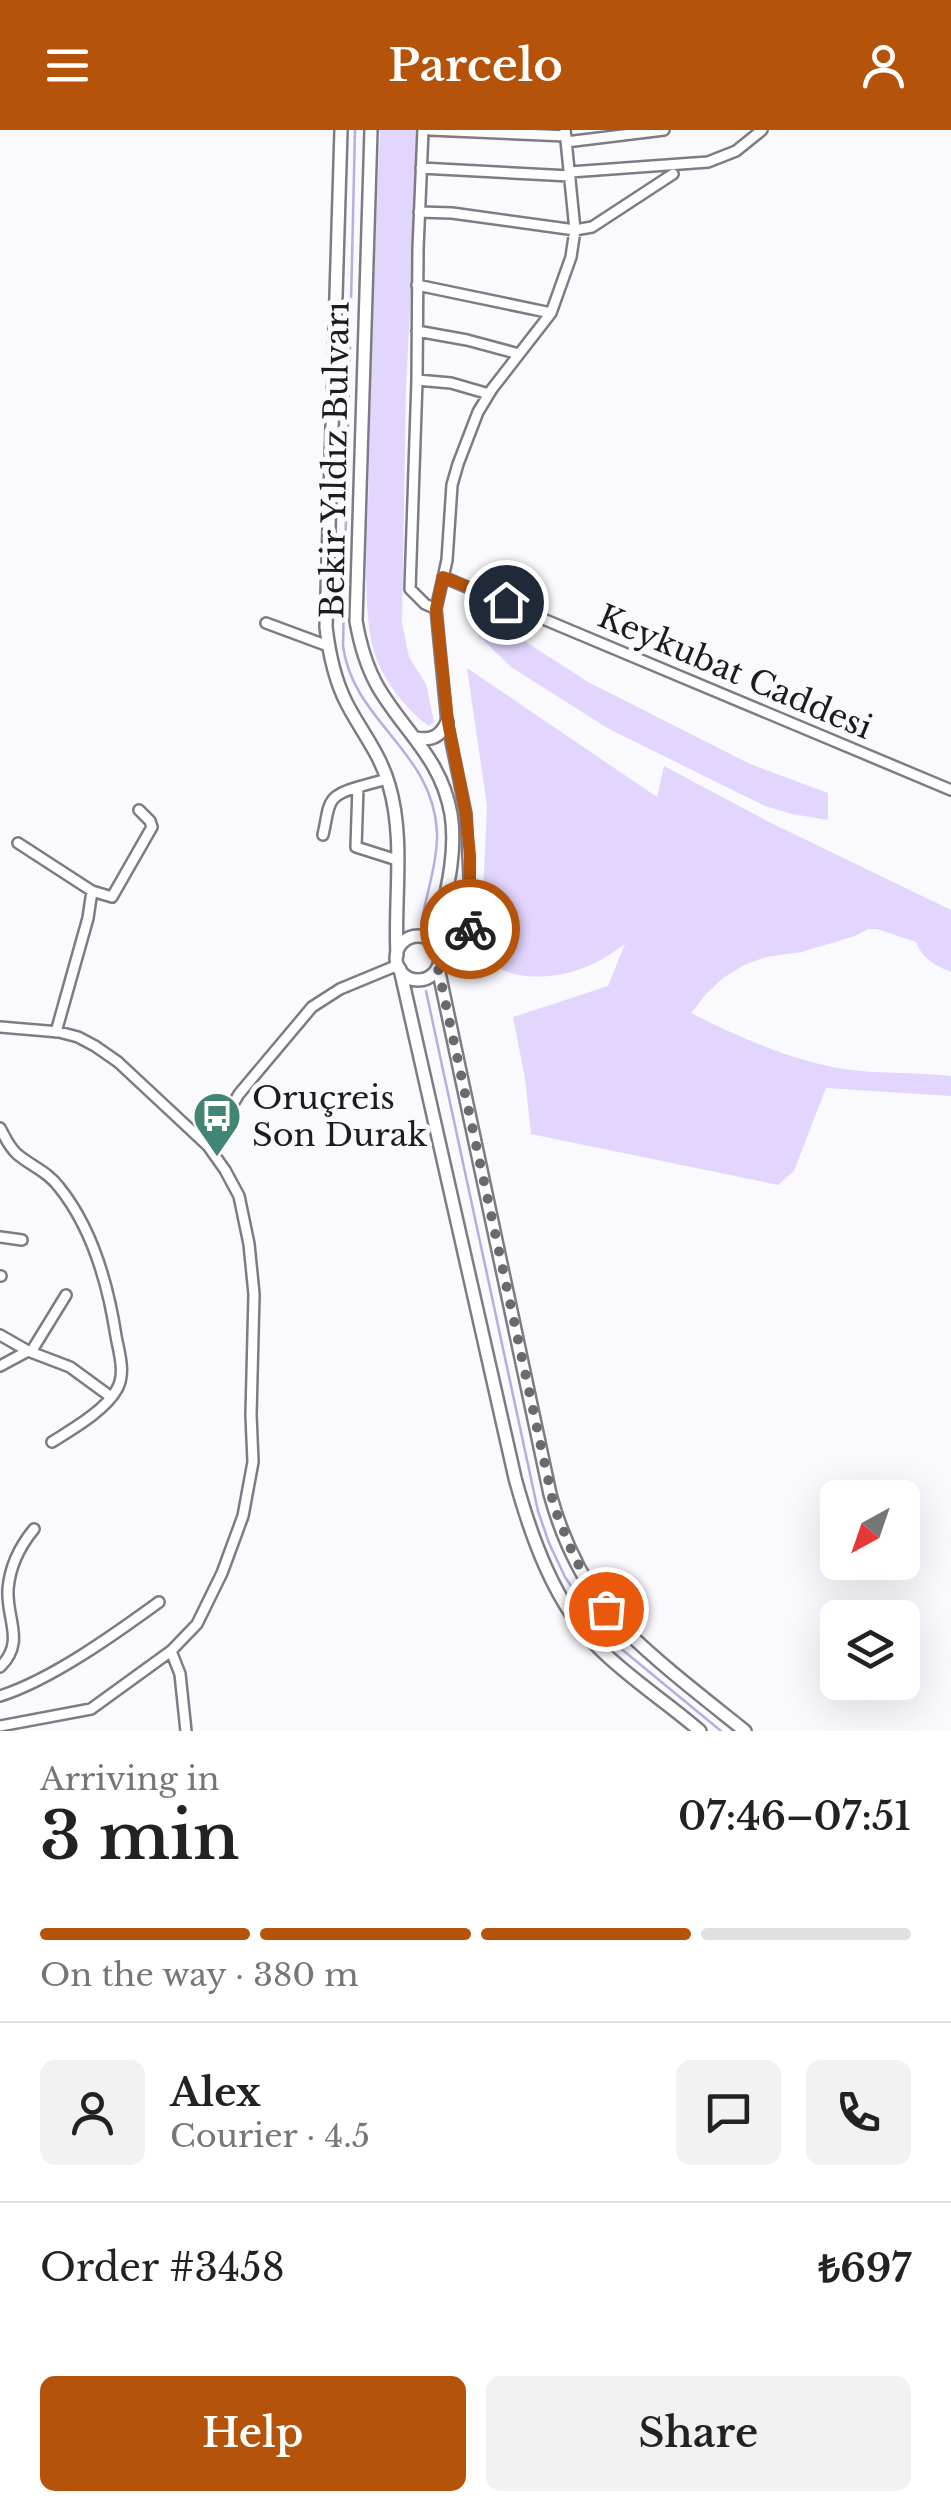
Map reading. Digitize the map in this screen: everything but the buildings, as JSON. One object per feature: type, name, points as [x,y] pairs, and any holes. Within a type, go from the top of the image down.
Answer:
[{"type":"main road","name":"Bekir Yıldız Bulvarı","points":[[341,130],[325,614],[328,646],[341,692],[374,747],[395,813],[398,963],[527,1522],[568,1607],[599,1648],[700,1731]]},
{"type":"main road","name":"Bekir Yıldız Bulvarı","points":[[371,130],[356,621],[372,674],[384,697],[416,738],[448,801],[451,866],[436,947]]},
{"type":"main road","points":[[416,738],[437,736],[448,722]]},
{"type":"main road","points":[[438,966],[430,976],[411,978],[398,963],[400,946],[411,938],[425,938],[440,956],[438,966],[558,1520],[582,1572],[615,1620],[744,1731]]},
{"type":"street","points":[[436,609],[410,590],[419,212],[427,130],[565,136],[664,130]]},
{"type":"street","points":[[421,168],[570,174],[708,162],[736,151],[762,130]]},
{"type":"street","points":[[438,966],[466,944],[471,924],[466,814],[448,722],[436,609],[449,547],[451,497],[472,424],[489,394],[551,313],[571,258],[575,230],[565,136]]},
{"type":"street","points":[[419,212],[452,212],[575,230],[592,227],[673,174]]},
{"type":"street","points":[[417,285],[551,313]]},
{"type":"street","points":[[417,331],[520,354]]},
{"type":"street","points":[[416,380],[451,383],[489,394]]},
{"type":"street","name":"Keykubat Caddesi","points":[[443,577],[951,790]]},
{"type":"street","points":[[266,623],[328,646]]},
{"type":"street","points":[[323,835],[332,800],[340,792],[387,779]]},
{"type":"street","points":[[358,787],[356,847],[397,860]]},
{"type":"street","points":[[18,843],[92,892],[108,897],[115,894],[152,827],[139,810]]},
{"type":"street","points":[[56,1032],[92,892]]},
{"type":"street","points":[[436,947],[462,925],[470,906]]},
{"type":"street","points":[[208,1146],[239,1094],[312,1007],[340,988],[398,963]]},
{"type":"street","points":[[0,1027],[56,1032],[87,1041],[118,1062],[208,1146],[239,1196],[254,1294],[252,1462],[243,1516],[222,1573],[197,1624],[171,1651],[92,1709],[0,1726]]},
{"type":"street","points":[[0,1128],[15,1152],[58,1184],[80,1218],[108,1287],[122,1372],[120,1383],[112,1397],[52,1442]]},
{"type":"street","points":[[0,1237],[22,1240]]},
{"type":"street","points":[[0,1366],[30,1352],[66,1295]]},
{"type":"street","points":[[0,1335],[70,1367],[112,1397]]},
{"type":"street","points":[[0,1667],[14,1645],[8,1595],[11,1574],[22,1545],[34,1529]]},
{"type":"street","points":[[0,1696],[82,1653],[158,1602]]},
{"type":"street","points":[[171,1651],[180,1674],[186,1731]]},
{"type":"shaded area","points":[[380,130],[419,130],[406,389],[402,623],[409,657],[426,684],[434,722],[429,726],[401,699],[385,676],[374,651],[368,619],[366,556]]},
{"type":"shaded area","points":[[486,616],[588,682],[750,764],[828,793],[828,820],[765,806],[609,729],[511,667],[475,632],[475,622]]},
{"type":"shaded area","points":[[467,668],[657,797],[664,766],[951,910],[951,972],[930,961],[916,942],[868,929],[802,952],[744,965],[723,978],[691,1013],[765,1047],[823,1065],[856,1071],[951,1076],[951,1096],[826,1088],[794,1171],[778,1185],[531,1134],[513,1017],[608,986],[625,944],[589,966],[538,977],[507,972],[486,953],[481,938],[487,806]]},
{"type":"waterway","points":[[355,130],[343,646],[361,696],[408,757],[432,804],[437,843],[421,924]]},
{"type":"waterway","points":[[426,991],[538,1511],[549,1543],[565,1577],[602,1633],[721,1731]]},
{"type":"way so far","points":[[470,929],[458,954],[438,968],[456,1060],[554,1507],[575,1559],[606,1609]]},
{"type":"place","name":"Oruçreis Son Durak","points":[[217,1158]]},
{"type":"route","points":[[470,929],[466,814],[448,722],[436,609],[443,577],[506,602]]}]
